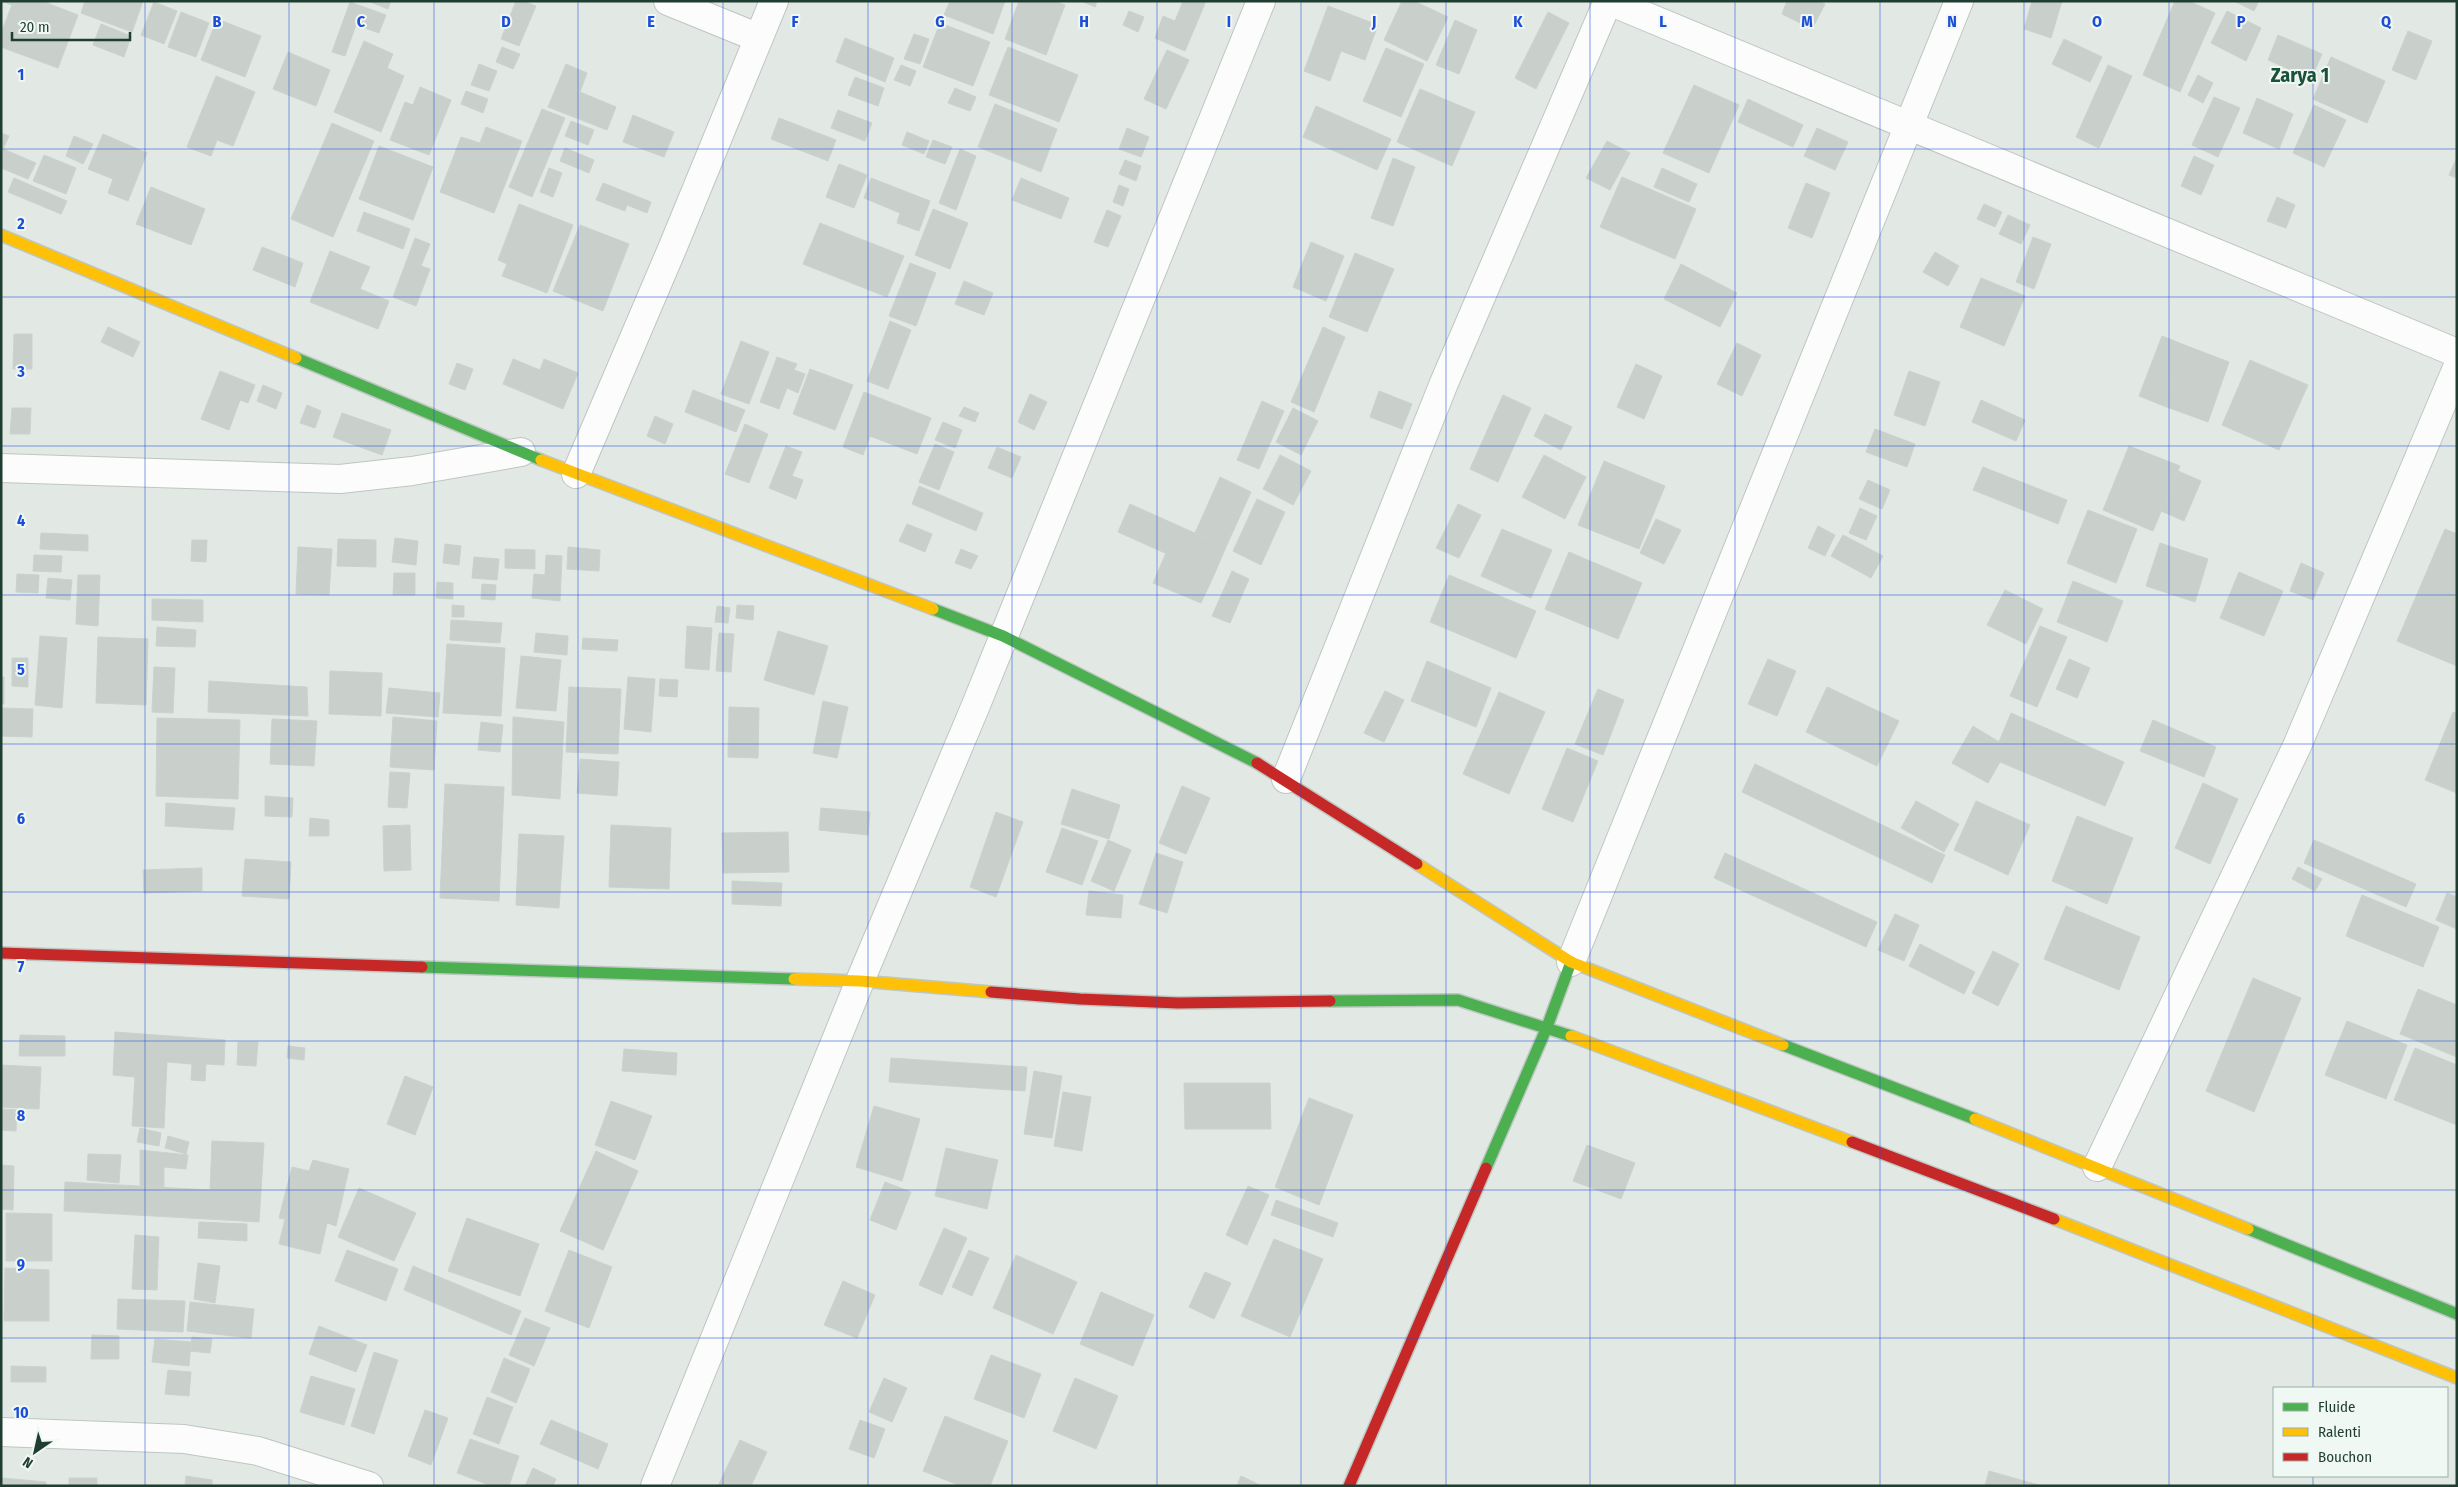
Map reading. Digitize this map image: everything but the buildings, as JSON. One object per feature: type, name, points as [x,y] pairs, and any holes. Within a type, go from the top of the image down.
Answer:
[{"type":"street","points":[[668,1],[759,38]]},
{"type":"street","points":[[576,474],[774,1]]},
{"type":"street","points":[[656,1486],[860,981],[976,705],[1261,1]]},
{"type":"street","points":[[1286,779],[1444,383],[1609,1],[2457,353]]},
{"type":"street","points":[[1349,1486],[1547,1027],[1571,962],[1959,1]]},
{"type":"street","points":[[1,235],[521,452],[1003,636],[1251,759],[1286,779],[1571,962],[2097,1167],[2457,1314]]},
{"type":"street","points":[[2097,1167],[2297,746],[2457,368]]},
{"type":"street","points":[[1,468],[340,479],[412,471],[521,452]]},
{"type":"street","points":[[1,953],[860,981],[1080,998],[1178,1003],[1458,1000],[1547,1027],[2026,1208],[2457,1378]]},
{"type":"street","points":[[1,1432],[184,1439],[258,1451],[369,1486]]},
{"type":"traffic: fast","points":[[296,358],[541,460]]},
{"type":"traffic: fast","points":[[933,609],[1003,636],[1257,763]]},
{"type":"traffic: fast","points":[[1486,1168],[1547,1027],[1571,962]]},
{"type":"traffic: fast","points":[[422,967],[794,979]]},
{"type":"traffic: fast","points":[[1330,1001],[1458,1000],[1571,1036]]},
{"type":"traffic: fast","points":[[1783,1045],[1975,1119]]},
{"type":"traffic: fast","points":[[2248,1229],[2457,1314]]},
{"type":"traffic: slow","points":[[1,235],[296,358]]},
{"type":"traffic: slow","points":[[541,460],[933,609]]},
{"type":"traffic: slow","points":[[1417,864],[1571,962],[1783,1045]]},
{"type":"traffic: slow","points":[[794,979],[860,981],[991,992]]},
{"type":"traffic: slow","points":[[1571,1036],[1852,1142]]},
{"type":"traffic: slow","points":[[1975,1119],[2248,1229]]},
{"type":"traffic: slow","points":[[2054,1219],[2457,1378]]},
{"type":"traffic: jam","points":[[1257,763],[1417,864]]},
{"type":"traffic: jam","points":[[1,953],[422,967]]},
{"type":"traffic: jam","points":[[991,992],[1080,999],[1178,1003],[1330,1001]]},
{"type":"traffic: jam","points":[[1852,1142],[2054,1219]]},
{"type":"traffic: jam","points":[[1349,1486],[1486,1168]]},
{"type":"district","name":"Zarya 1","points":[[2300,75]]}]
